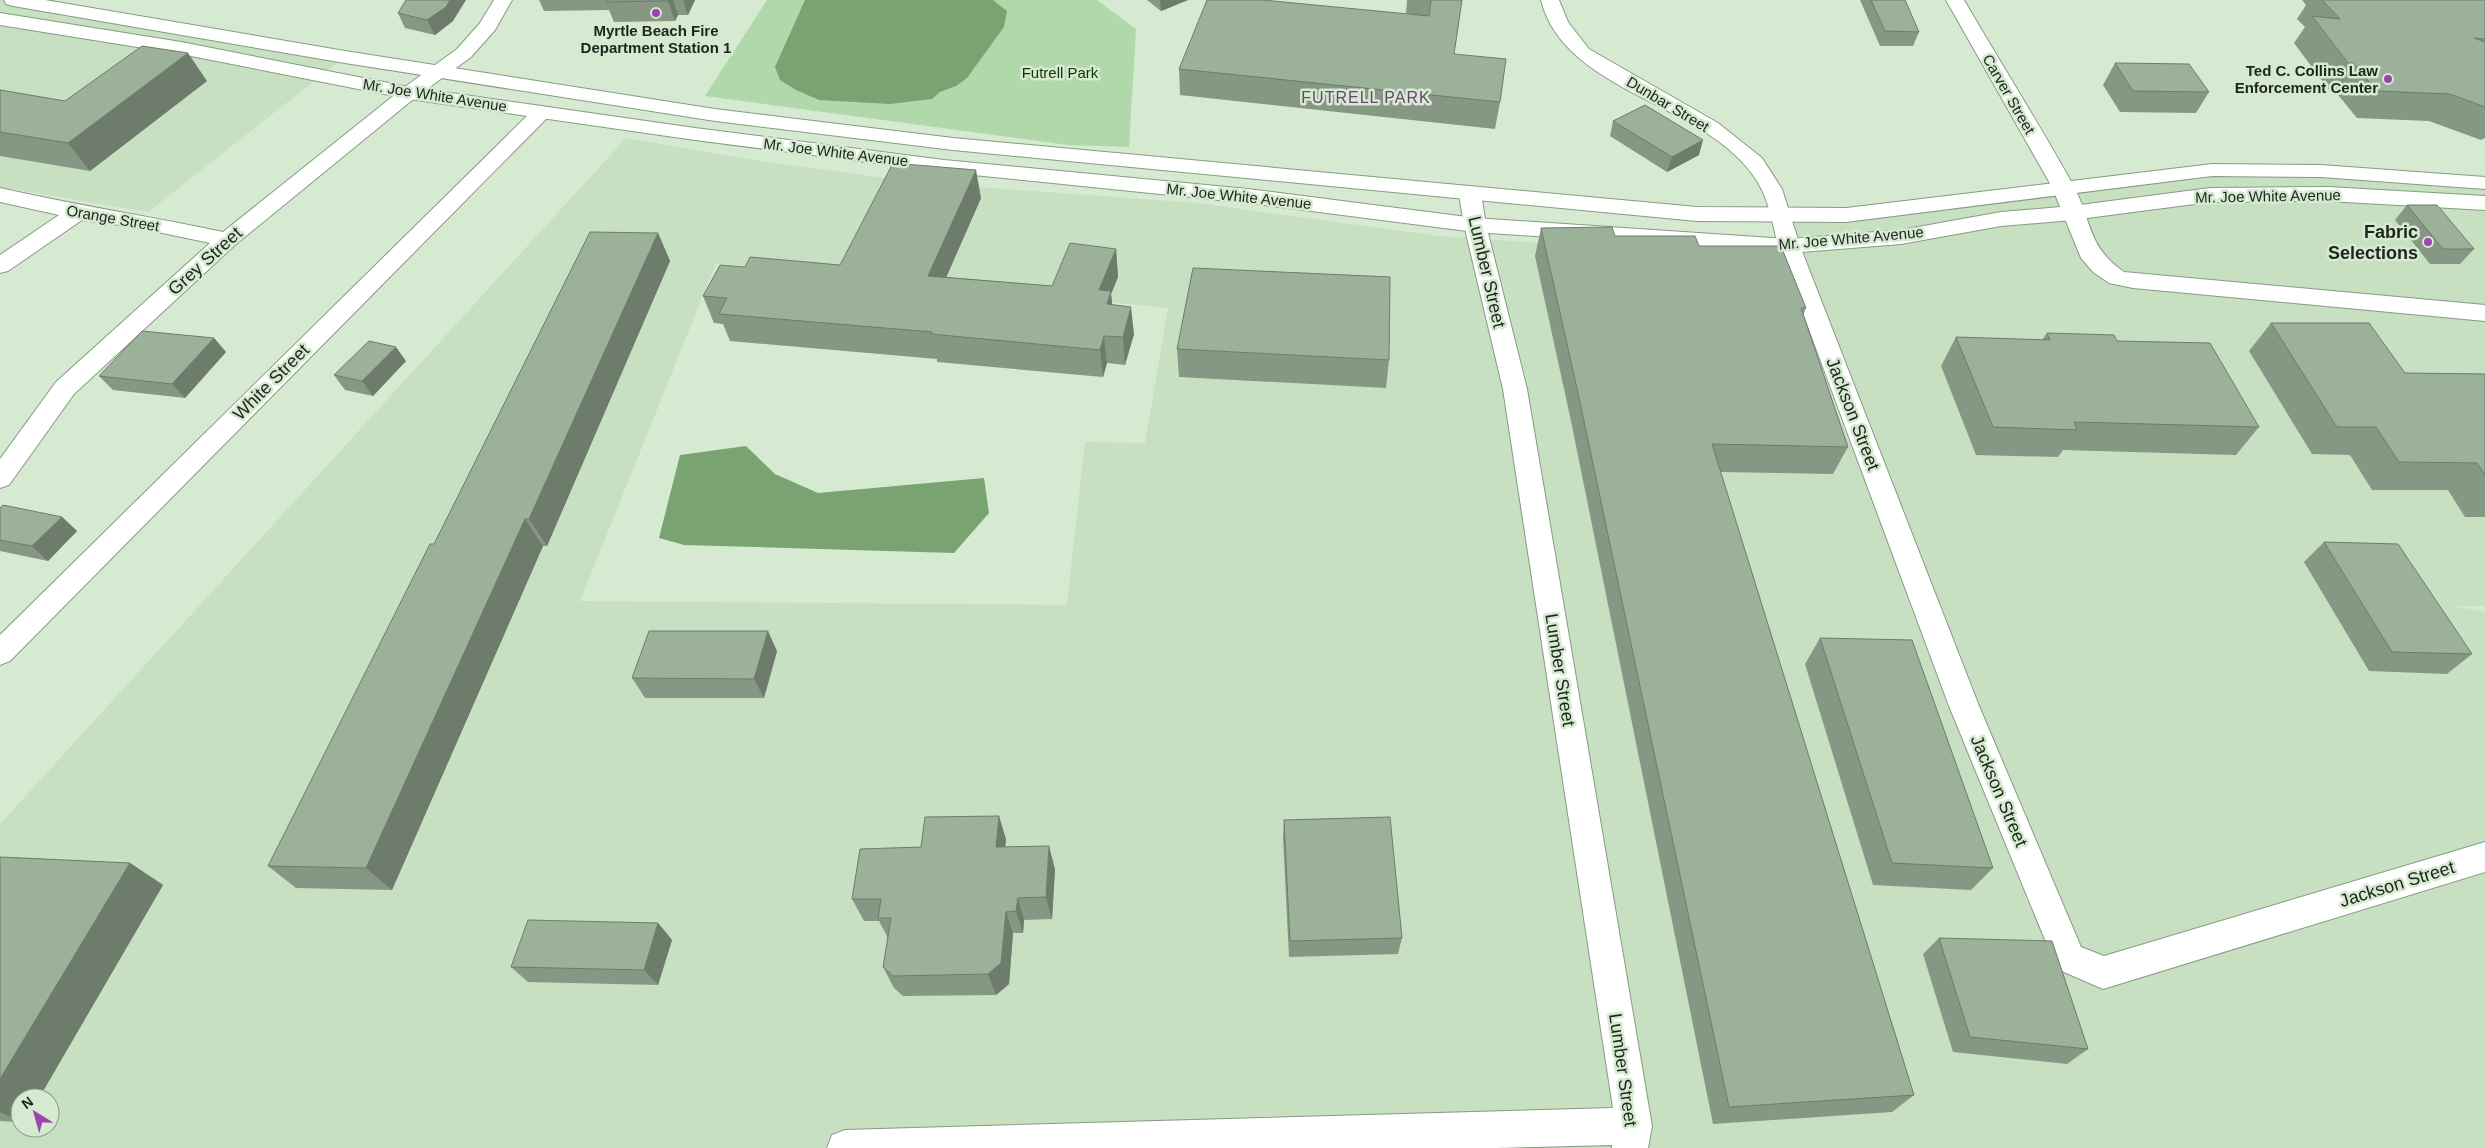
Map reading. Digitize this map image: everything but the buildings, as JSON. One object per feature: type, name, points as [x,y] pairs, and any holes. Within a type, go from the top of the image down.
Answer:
[{"type":"street","name":"Mr. Joe White Avenue","points":[[13,0],[439,72],[715,115],[953,144],[1697,214],[1846,215],[2212,170],[2321,171],[2485,182]]},
{"type":"street","name":"Grey Street","points":[[0,478],[65,388],[227,240],[409,92],[464,53],[488,26],[503,0]]},
{"type":"street","name":"Dunbar Street","points":[[1550,0],[1552,11],[1569,39],[1582,53],[1710,128],[1750,156],[1768,180],[1781,214]]},
{"type":"street","name":"Carver Street","points":[[1955,0],[2063,187],[2089,253],[2101,267],[2118,278],[2485,313]]},
{"type":"street","name":"Mr. Joe White Avenue","points":[[0,19],[182,48],[409,92],[542,112],[944,166],[1248,196],[1475,225],[1789,246],[1901,237],[2001,219],[2072,213],[2210,195],[2328,194],[2485,203]]},
{"type":"street","name":"White Street","points":[[0,653],[542,112]]},
{"type":"street","name":"Lumber Street","points":[[1470,194],[1475,225],[1515,389],[1632,1137]]},
{"type":"street","name":"Orange Street","points":[[0,195],[78,213],[134,220],[227,240]]},
{"type":"street","points":[[0,266],[78,213]]},
{"type":"street","name":"Jackson Street","points":[[1781,214],[1789,246],[1964,706],[2069,958],[2103,973],[2485,857]]},
{"type":"street","points":[[845,1148],[1632,1137]]},
{"type":"shaded area","points":[[0,0],[13,0],[345,57],[148,212],[0,187]]},
{"type":"shaded area","points":[[805,0],[993,0],[1007,11],[1004,27],[967,78],[956,86],[940,92],[932,99],[890,104],[819,100],[796,90],[780,80],[775,67]]},
{"type":"shaded area","points":[[626,138],[760,161],[922,183],[1196,203],[1440,236],[1770,259],[1958,691],[1781,214],[1846,215],[2212,170],[2485,183],[2485,606],[2454,606],[2485,612],[2485,1148],[0,1148],[0,824]],"holes":[[[716,263],[1168,308],[1145,443],[1085,442],[1067,605],[580,601]]]},
{"type":"shaded area","points":[[746,446],[775,474],[818,493],[984,478],[989,513],[954,553],[684,545],[659,538],[680,455]]},
{"type":"green space","name":"Futrell Park","points":[[767,0],[1097,0],[1136,29],[1129,147],[1068,145],[705,96]]},
{"type":"place","name":"Myrtle Beach Fire Department Station 1","points":[[656,13]]},
{"type":"place","name":"Ted C. Collins Law Enforcement Center","points":[[2388,79]]},
{"type":"place","name":"Fabric Selections","points":[[2428,242]]},
{"type":"district","name":"FUTRELL PARK","points":[[1366,97]]}]
